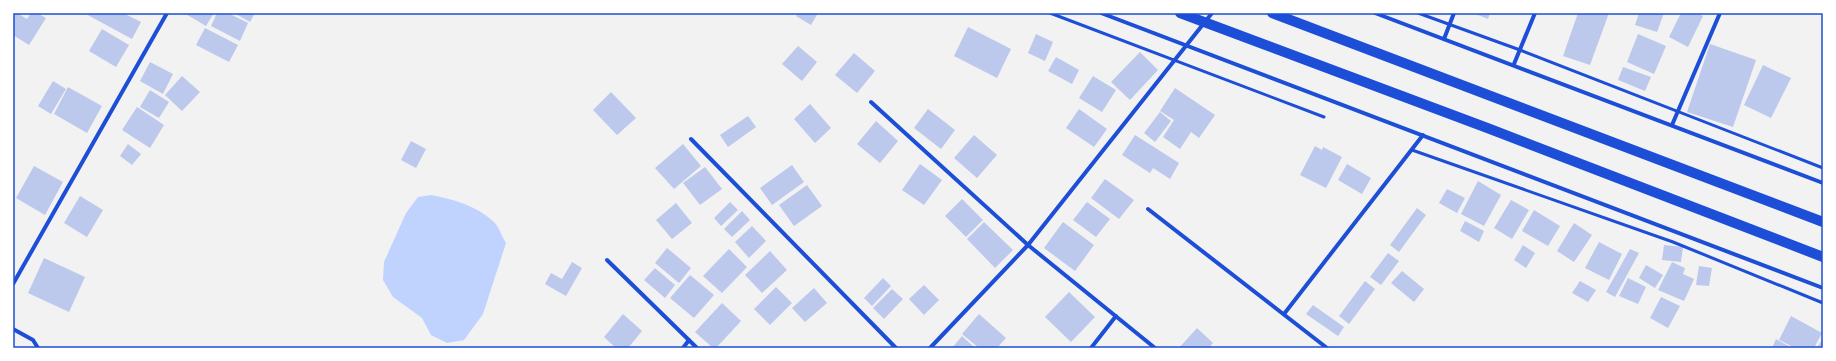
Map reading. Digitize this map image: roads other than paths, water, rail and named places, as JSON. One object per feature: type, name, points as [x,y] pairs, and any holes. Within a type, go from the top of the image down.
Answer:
[{"type":"main road","points":[[1180,13],[1823,257]]},
{"type":"main road","points":[[1272,13],[1823,222]]},
{"type":"street","points":[[13,284],[168,13]]},
{"type":"street","points":[[1101,13],[1823,288]]},
{"type":"street","points":[[930,348],[1028,245],[1212,13]]},
{"type":"street","points":[[1375,13],[1514,64],[1823,183]]},
{"type":"street","points":[[1444,39],[1454,13]]},
{"type":"street","points":[[1514,64],[1535,13]]},
{"type":"street","points":[[1672,125],[1720,13]]},
{"type":"street","points":[[871,102],[1028,245],[1155,348]]},
{"type":"street","points":[[1284,314],[1423,135]]},
{"type":"street","points":[[692,139],[896,348]]},
{"type":"street","points":[[1148,209],[1327,348]]},
{"type":"street","points":[[607,260],[697,348]]},
{"type":"street","points":[[1091,348],[1116,316]]},
{"type":"street","points":[[13,329],[33,340],[38,348]]},
{"type":"street","points":[[683,348],[689,340]]},
{"type":"lane","points":[[1050,13],[1173,61],[1324,117]]},
{"type":"lane","points":[[1418,13],[1520,50],[1823,168]]},
{"type":"lane","points":[[1412,150],[1673,242],[1823,303]]},
{"type":"water","points":[[431,195],[456,201],[472,207],[487,216],[496,224],[506,243],[483,314],[464,340],[447,343],[431,335],[422,318],[393,297],[383,280],[384,262],[406,213],[418,197]]}]
